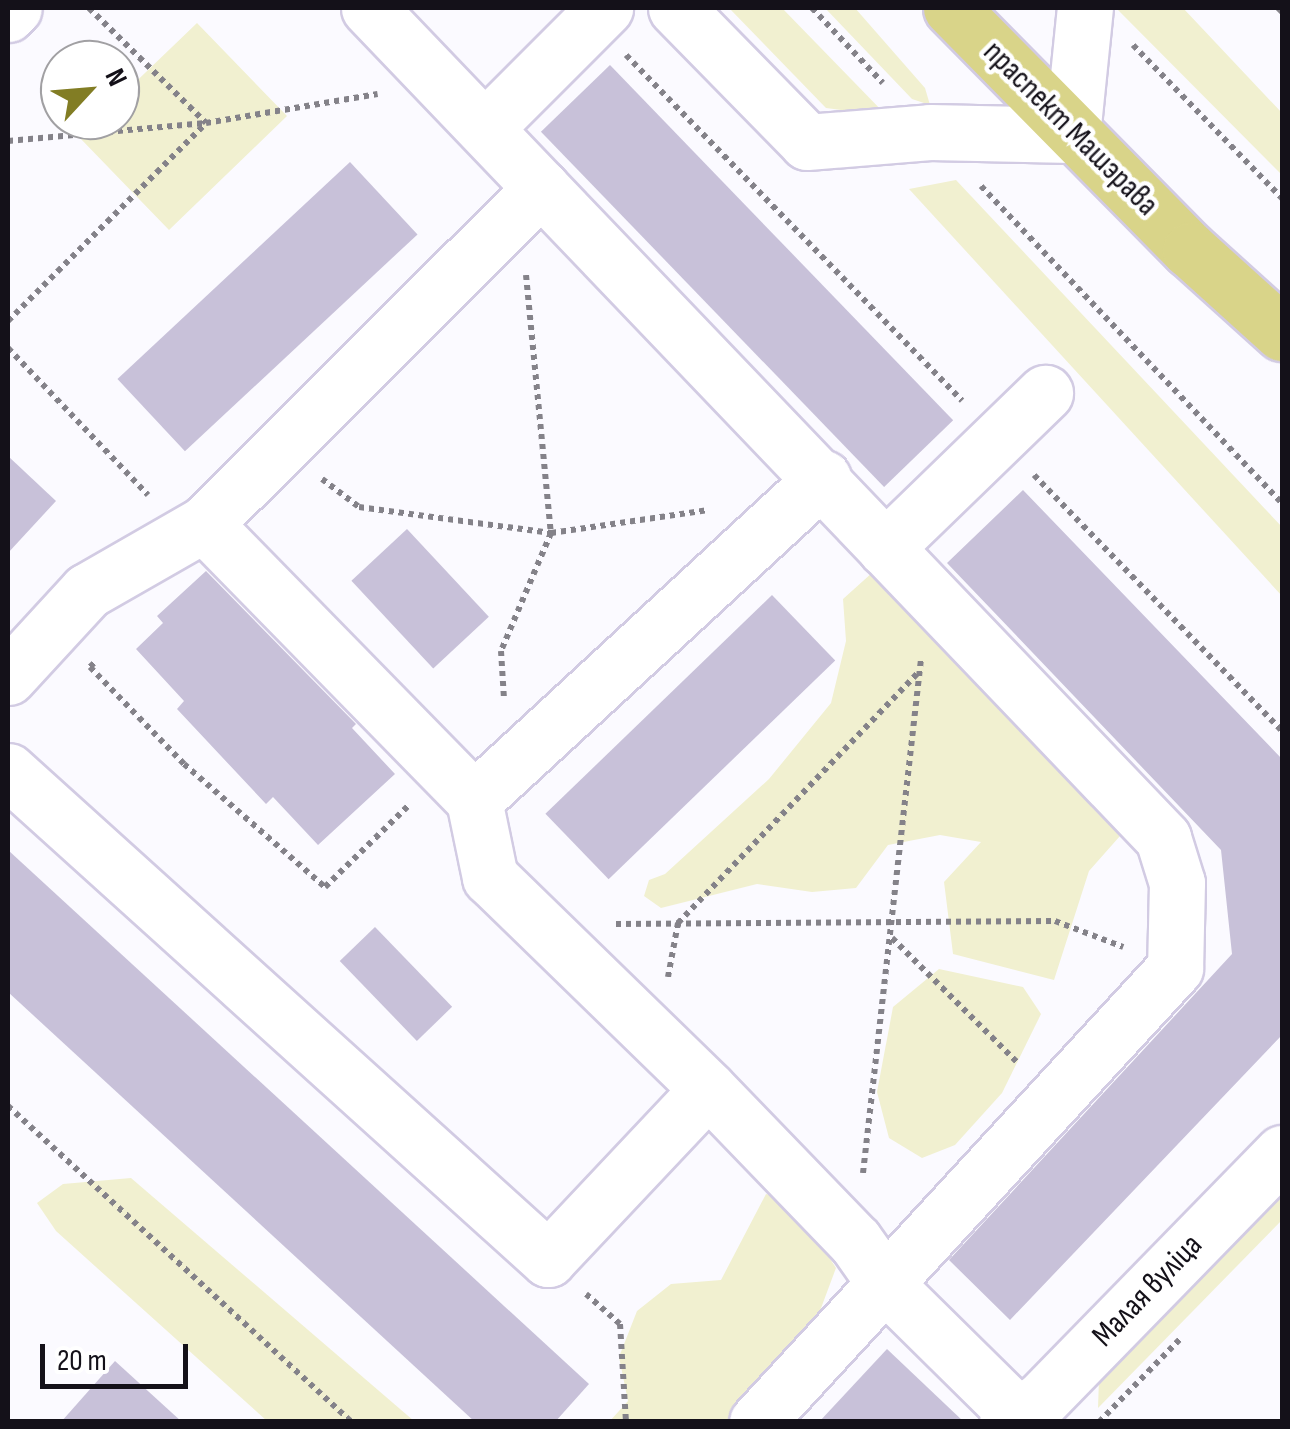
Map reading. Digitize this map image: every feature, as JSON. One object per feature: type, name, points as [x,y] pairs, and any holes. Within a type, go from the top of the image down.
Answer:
[{"type":"main road","name":"праспект Машэрава","points":[[951,8],[1072,135],[1282,333]]},
{"type":"main road","name":"праспект Машэрава","points":[[1190,250],[1282,370]]},
{"type":"street","points":[[8,14],[14,8]]},
{"type":"street","points":[[369,8],[542,188],[811,487],[885,548],[1164,838],[1181,922],[1176,968],[757,1422]]},
{"type":"street","points":[[676,8],[807,142],[930,132],[1072,135],[1104,21]]},
{"type":"street","points":[[484,128],[599,14]]},
{"type":"street","points":[[8,677],[88,591],[195,530],[542,188]]},
{"type":"street","points":[[885,548],[1045,393]]},
{"type":"street","points":[[476,780],[811,487]]},
{"type":"street","points":[[195,530],[476,780],[490,877],[708,1088],[856,1240],[886,1285],[1011,1417]]},
{"type":"street","points":[[8,771],[548,1259],[708,1088]]},
{"type":"street","name":"Малая вуліца","points":[[1011,1417],[1041,1400],[1282,1153]]},
{"type":"path","points":[[89,8],[206,123]]},
{"type":"path","points":[[812,8],[1282,504]]},
{"type":"path","points":[[599,14],[997,437],[1282,731]]},
{"type":"path","points":[[1104,21],[1282,198]]},
{"type":"path","points":[[8,141],[206,123],[444,83]]},
{"type":"path","points":[[8,321],[206,123]]},
{"type":"path","points":[[103,654],[90,666],[130,708],[184,764],[325,886],[476,780],[501,651],[552,533],[526,268]]},
{"type":"path","points":[[8,348],[195,530]]},
{"type":"path","points":[[281,448],[360,507],[552,533],[811,487]]},
{"type":"path","points":[[856,1240],[930,598]]},
{"type":"path","points":[[657,1040],[678,923],[920,671]]},
{"type":"path","points":[[608,924],[892,919],[1056,921],[1176,968]]},
{"type":"path","points":[[891,938],[1056,1100]]},
{"type":"path","points":[[8,1106],[352,1422]]},
{"type":"path","points":[[548,1259],[620,1324],[626,1422]]},
{"type":"green space","points":[[729,8],[782,8],[887,116],[826,108]]},
{"type":"green space","points":[[825,8],[855,8],[925,88],[930,105],[912,99]]},
{"type":"green space","points":[[1116,8],[1183,8],[1282,113],[1282,175]]},
{"type":"green space","points":[[197,23],[287,116],[169,230],[82,140],[140,140],[140,78]]},
{"type":"green space","points":[[956,180],[1282,527],[1282,596],[909,189]]},
{"type":"green space","points":[[873,572],[1088,783],[1120,836],[1089,871],[1054,980],[953,954],[944,882],[981,842],[940,835],[888,845],[856,888],[812,892],[757,884],[661,908],[644,896],[649,880],[665,874],[769,779],[831,703],[846,641],[843,599]]},
{"type":"green space","points":[[939,969],[1023,987],[1041,1014],[1002,1093],[955,1145],[922,1158],[889,1138],[877,1092],[893,1007]]},
{"type":"green space","points":[[131,1178],[414,1421],[267,1421],[56,1231],[37,1203],[63,1184]]},
{"type":"green space","points":[[1282,1186],[1282,1220],[1098,1408],[1099,1379]]},
{"type":"green space","points":[[766,1194],[792,1200],[836,1268],[805,1351],[736,1421],[609,1422],[628,1401],[619,1357],[637,1311],[671,1284],[721,1280]]},
{"type":"building","points":[[610,65],[953,420],[884,487],[541,132]]},
{"type":"building","points":[[350,162],[418,234],[185,451],[117,379]]},
{"type":"building","points":[[8,456],[56,501],[8,553]]},
{"type":"building","points":[[1023,490],[1282,759],[1282,1035],[1010,1320],[949,1260],[1232,954],[1221,850],[947,563]]},
{"type":"building","points":[[407,529],[489,617],[433,669],[351,581]]},
{"type":"building","points":[[206,571],[356,724],[352,728],[395,774],[318,845],[273,797],[266,804],[177,709],[184,701],[136,649],[163,623],[157,616]]},
{"type":"building","points":[[772,595],[835,660],[609,879],[545,814]]},
{"type":"building","points":[[8,850],[589,1384],[555,1422],[475,1422],[8,992]]},
{"type":"building","points":[[375,927],[452,1007],[417,1041],[340,961]]},
{"type":"building","points":[[887,1349],[964,1422],[819,1422]]},
{"type":"building","points":[[115,1361],[182,1422],[61,1422]]}]
